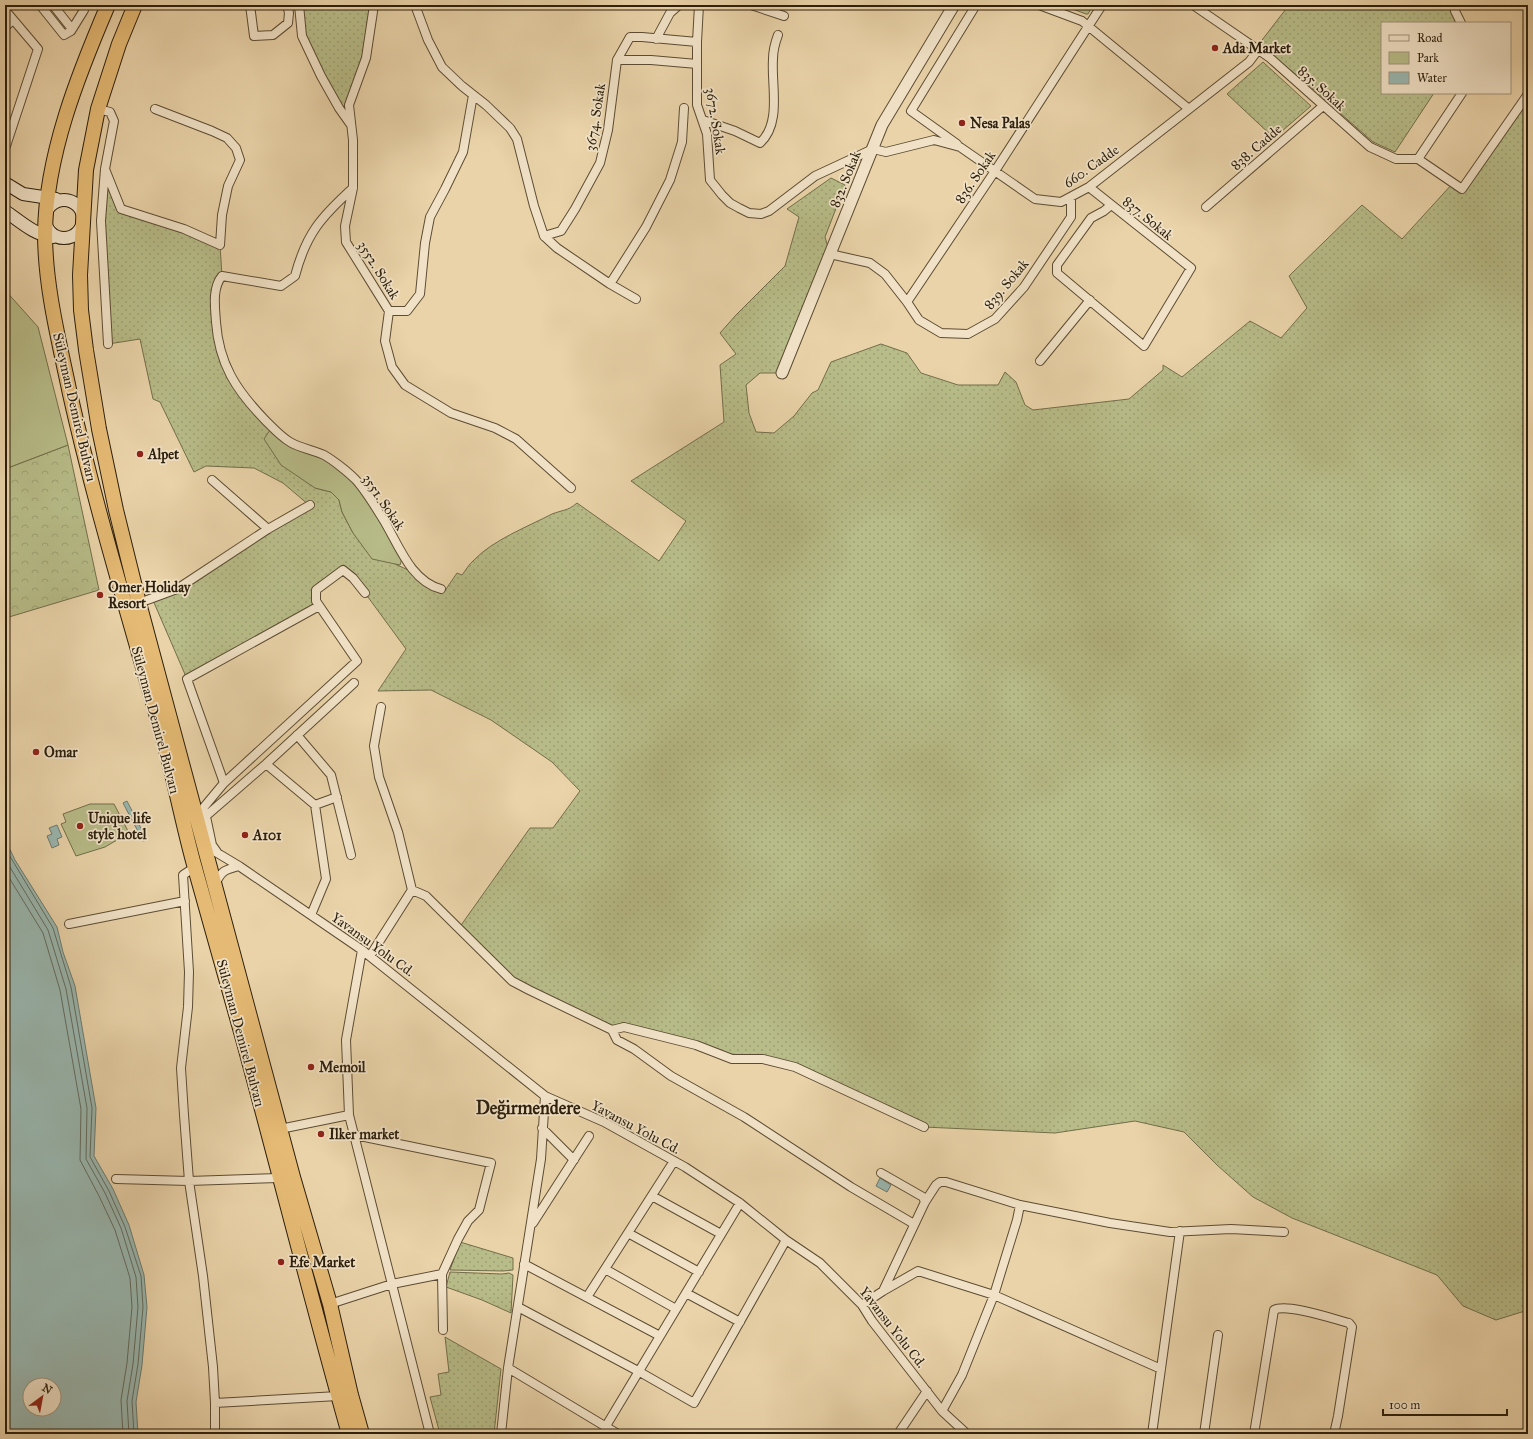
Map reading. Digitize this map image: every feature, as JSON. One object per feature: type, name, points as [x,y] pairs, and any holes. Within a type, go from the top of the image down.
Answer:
[{"type":"highway","name":"Süleyman Demirel Bulvarı","points":[[108,5],[74,90],[55,156],[46,216],[45,236],[48,281],[61,351],[100,516],[164,744],[195,867],[349,1434]]},
{"type":"highway","name":"Süleyman Demirel Bulvarı","points":[[135,5],[119,44],[98,109],[86,170],[80,275],[86,350],[116,510],[139,603],[280,1129],[330,1304],[351,1395],[362,1434]]},
{"type":"main road","points":[[5,183],[23,194],[48,199],[71,201],[77,204],[81,210],[83,218],[75,235],[67,238],[60,238],[45,236],[33,230],[5,211]]},
{"type":"main road","points":[[60,238],[53,234],[48,226],[46,216],[49,208],[54,202],[63,200]]},
{"type":"street","points":[[40,5],[64,35],[71,31],[84,10],[82,5]]},
{"type":"street","points":[[53,5],[72,29]]},
{"type":"street","points":[[250,5],[254,36],[273,34],[288,23],[289,13],[287,5]]},
{"type":"street","points":[[298,5],[302,36],[321,76],[339,108],[352,126]]},
{"type":"street","name":"3552. Sokak","points":[[374,5],[366,58],[349,105],[353,140],[353,188],[345,226],[346,242],[388,311],[386,341],[392,367],[405,385],[451,413],[495,428],[516,439],[571,488]]},
{"type":"street","points":[[415,5],[428,40],[442,67],[510,128],[517,139],[534,206],[544,236],[556,248],[610,284],[636,299]]},
{"type":"street","points":[[656,38],[670,13],[679,5]]},
{"type":"street","name":"3672. Sokak","points":[[699,5],[697,42],[697,105],[707,134],[710,180],[715,188],[730,203],[749,213],[760,214],[770,211],[815,176],[873,149]]},
{"type":"street","points":[[751,5],[784,16]]},
{"type":"street","name":"832. Sokak","points":[[782,373],[882,125],[954,5]]},
{"type":"street","points":[[960,147],[911,111],[976,5]]},
{"type":"street","points":[[1040,5],[1082,21],[1189,109]]},
{"type":"street","name":"836. Sokak","points":[[907,302],[995,172],[1102,5]]},
{"type":"street","name":"835. Sokak","points":[[1193,5],[1270,58],[1370,147],[1396,159],[1418,159]]},
{"type":"street","points":[[1456,5],[1455,11],[1460,22]]},
{"type":"street","points":[[5,10],[38,49],[6,146]]},
{"type":"street","points":[[5,27],[14,20]]},
{"type":"street","points":[[703,120],[735,131],[760,143],[766,137],[772,122],[773,59],[774,46],[778,35]]},
{"type":"street","points":[[697,42],[630,37],[617,60],[651,60],[697,64]]},
{"type":"street","name":"660. Cadde","points":[[873,149],[886,152],[934,140],[960,147],[1035,199],[1061,202],[1088,187],[1250,62],[1258,50]]},
{"type":"street","name":"3674. Sokak","points":[[544,236],[561,231],[600,163],[608,130],[617,60]]},
{"type":"street","points":[[1461,94],[1418,159],[1462,188],[1528,94]]},
{"type":"street","points":[[388,311],[408,311],[420,294],[425,242],[430,217],[463,152],[473,95]]},
{"type":"street","name":"838. Cadde","points":[[1206,206],[1323,106]]},
{"type":"street","points":[[610,284],[646,227],[670,180],[682,142],[684,108]]},
{"type":"street","points":[[98,109],[110,112],[114,121],[105,170],[101,221],[108,344]]},
{"type":"street","points":[[105,170],[121,209],[184,229],[220,245],[222,215],[228,186],[240,160],[236,148],[227,138],[155,109]]},
{"type":"street","name":"837. Sokak","points":[[1088,187],[1191,268],[1144,346],[1090,300]]},
{"type":"street","name":"3551. Sokak","points":[[353,188],[331,208],[310,234],[300,257],[295,276],[281,286],[222,276],[217,282],[215,300],[217,327],[222,356],[237,388],[246,401],[272,427],[290,442],[324,456],[355,479],[383,519],[403,555],[417,574],[433,586],[441,589]]},
{"type":"street","name":"839. Sokak","points":[[830,254],[870,263],[885,274],[919,320],[941,333],[968,334],[995,319],[1024,287],[1071,217],[1071,197]]},
{"type":"street","points":[[1040,361],[1090,300],[1057,273],[1057,265],[1091,218],[1112,205]]},
{"type":"street","points":[[212,480],[268,529]]},
{"type":"street","points":[[139,603],[177,588],[268,529],[310,505]]},
{"type":"street","points":[[217,853],[212,845],[204,807],[224,783],[357,661],[316,601],[316,590],[343,570],[353,578],[365,593]]},
{"type":"street","points":[[224,783],[188,679],[319,606]]},
{"type":"street","points":[[206,816],[266,764],[354,683]]},
{"type":"street","points":[[370,956],[412,890],[398,832],[379,777],[374,746],[381,707]]},
{"type":"street","points":[[297,735],[331,775],[350,855]]},
{"type":"street","points":[[266,764],[315,805],[326,879],[311,915]]},
{"type":"street","points":[[315,805],[337,797]]},
{"type":"street","name":"Yavansu Yolu Cd.","points":[[204,845],[239,866],[362,950],[545,1096],[604,1122],[674,1161],[740,1203],[786,1240],[820,1263],[862,1305],[872,1321],[942,1411],[968,1434]]},
{"type":"street","points":[[214,886],[219,874],[223,871],[239,866]]},
{"type":"street","points":[[195,867],[183,875],[189,972],[188,1007],[181,1068],[189,1181],[203,1276],[212,1359],[215,1403],[215,1434]]},
{"type":"street","points":[[412,890],[426,896],[512,981],[612,1030],[617,1040],[634,1049],[671,1076],[744,1117],[851,1187],[914,1224]]},
{"type":"street","points":[[69,924],[185,901]]},
{"type":"street","points":[[362,950],[346,1040],[349,1115],[430,1434]]},
{"type":"street","points":[[612,1030],[624,1027],[696,1045],[732,1059],[762,1059],[795,1067],[924,1127]]},
{"type":"street","points":[[501,1434],[508,1368],[541,1160],[545,1096]]},
{"type":"street","points":[[280,1129],[349,1115]]},
{"type":"street","points":[[542,1128],[574,1160]]},
{"type":"street","points":[[355,1135],[491,1162],[479,1210],[468,1221],[442,1274],[443,1330]]},
{"type":"street","points":[[530,1226],[589,1136]]},
{"type":"street","points":[[587,1297],[674,1161]]},
{"type":"street","points":[[881,1173],[923,1197],[925,1202]]},
{"type":"street","points":[[116,1179],[189,1181],[279,1178]]},
{"type":"street","points":[[883,1291],[925,1202],[936,1185],[940,1182],[1020,1205],[1170,1232],[1231,1229],[1284,1232]]},
{"type":"street","points":[[652,1196],[722,1234]]},
{"type":"street","points":[[606,1426],[740,1203]]},
{"type":"street","points":[[942,1411],[962,1375],[994,1295],[1017,1220],[1020,1205]]},
{"type":"street","points":[[1152,1434],[1180,1231]]},
{"type":"street","points":[[628,1233],[699,1272]]},
{"type":"street","points":[[518,1307],[638,1371],[694,1403],[786,1240]]},
{"type":"street","points":[[524,1264],[660,1336]]},
{"type":"street","points":[[605,1269],[676,1309]]},
{"type":"street","points":[[862,1305],[918,1271],[994,1295],[1161,1369]]},
{"type":"street","points":[[330,1304],[392,1284],[442,1274]]},
{"type":"street","points":[[686,1293],[740,1322]]},
{"type":"street","points":[[1254,1434],[1274,1310],[1278,1308],[1302,1310],[1349,1323],[1352,1327],[1334,1434]]},
{"type":"street","points":[[1204,1434],[1218,1334]]},
{"type":"street","points":[[508,1368],[618,1434]]},
{"type":"street","points":[[898,1434],[927,1391]]},
{"type":"street","points":[[215,1403],[338,1396]]},
{"type":"green space","points":[[299,5],[374,5],[366,58],[349,105],[352,125],[302,36]]},
{"type":"green space","points":[[1062,5],[1093,5],[1088,14],[1086,14]]},
{"type":"green space","points":[[1289,5],[1456,5],[1461,22],[1381,22],[1381,94],[1433,94],[1395,152],[1373,142],[1259,44]]},
{"type":"green space","points":[[1263,62],[1311,106],[1274,138],[1227,94]]},
{"type":"green space","points":[[1528,94],[1528,1310],[1496,1320],[1463,1306],[1437,1275],[1292,1218],[1253,1197],[1217,1165],[1184,1132],[1135,1121],[1055,1133],[924,1127],[795,1067],[732,1059],[624,1027],[612,1030],[512,981],[459,928],[530,828],[553,828],[580,791],[552,762],[491,720],[431,690],[378,691],[406,649],[365,593],[343,570],[317,590],[319,606],[187,679],[152,598],[177,588],[309,505],[283,483],[254,468],[206,466],[194,472],[160,402],[153,399],[140,339],[108,344],[101,221],[105,169],[121,209],[220,245],[222,276],[217,282],[217,327],[237,388],[315,488],[331,492],[339,500],[342,512],[353,533],[395,564],[417,574],[444,592],[457,573],[462,575],[472,562],[491,546],[521,529],[552,514],[568,509],[577,503],[659,561],[686,521],[631,481],[724,422],[720,365],[736,354],[720,333],[785,266],[799,217],[787,209],[831,178],[845,185],[825,237],[830,254],[782,373],[760,373],[746,385],[749,413],[756,432],[774,433],[794,416],[812,393],[818,390],[831,362],[881,344],[907,353],[921,373],[958,385],[998,385],[1005,372],[1016,382],[1025,405],[1033,410],[1129,399],[1163,370],[1163,365],[1182,377],[1250,321],[1281,338],[1307,308],[1289,276],[1362,205],[1402,239],[1453,183],[1461,188]]},
{"type":"green space","points":[[5,290],[38,327],[68,445],[5,469]]},
{"type":"green space","points":[[272,427],[290,442],[324,455],[355,479],[403,555],[400,565],[372,559],[353,533],[342,512],[339,500],[331,492],[315,488],[281,465],[264,439]]},
{"type":"green space","points":[[68,445],[99,590],[9,617],[5,609],[5,469]]},
{"type":"green space","points":[[90,804],[114,804],[129,833],[105,847],[76,856],[61,824],[66,822],[63,814]]},
{"type":"green space","points":[[460,1242],[513,1258],[513,1270],[450,1270]]},
{"type":"green space","points":[[450,1272],[509,1273],[513,1275],[511,1313],[482,1300],[446,1287]]},
{"type":"green space","points":[[445,1337],[501,1369],[494,1434],[440,1434],[430,1397],[441,1395],[438,1374],[449,1372]]},
{"type":"water","points":[[127,801],[147,840],[143,841],[123,803]]},
{"type":"water","points":[[57,825],[62,837],[57,839],[59,845],[52,848],[47,836],[52,834],[49,828]]},
{"type":"water","points":[[5,839],[15,860],[57,927],[63,952],[75,986],[96,1108],[94,1156],[113,1189],[129,1225],[144,1275],[147,1307],[142,1365],[136,1402],[138,1434],[5,1434]]},
{"type":"water","points":[[880,1178],[891,1185],[887,1192],[876,1186]]},
{"type":"place","name":"Ada Market","points":[[1215,48]]},
{"type":"place","name":"Nesa Palas","points":[[962,123]]},
{"type":"place","name":"Alpet","points":[[140,454]]},
{"type":"place","name":"Omer Holiday Resort","points":[[100,595]]},
{"type":"place","name":"Omar","points":[[36,752]]},
{"type":"place","name":"Unique life style hotel","points":[[80,826]]},
{"type":"place","name":"A101","points":[[245,835]]},
{"type":"place","name":"Memoil","points":[[311,1067]]},
{"type":"place","name":"Ilker market","points":[[321,1134]]},
{"type":"place","name":"Efe Market","points":[[281,1262]]},
{"type":"district","name":"Değirmendere","points":[[528,1108]]}]
